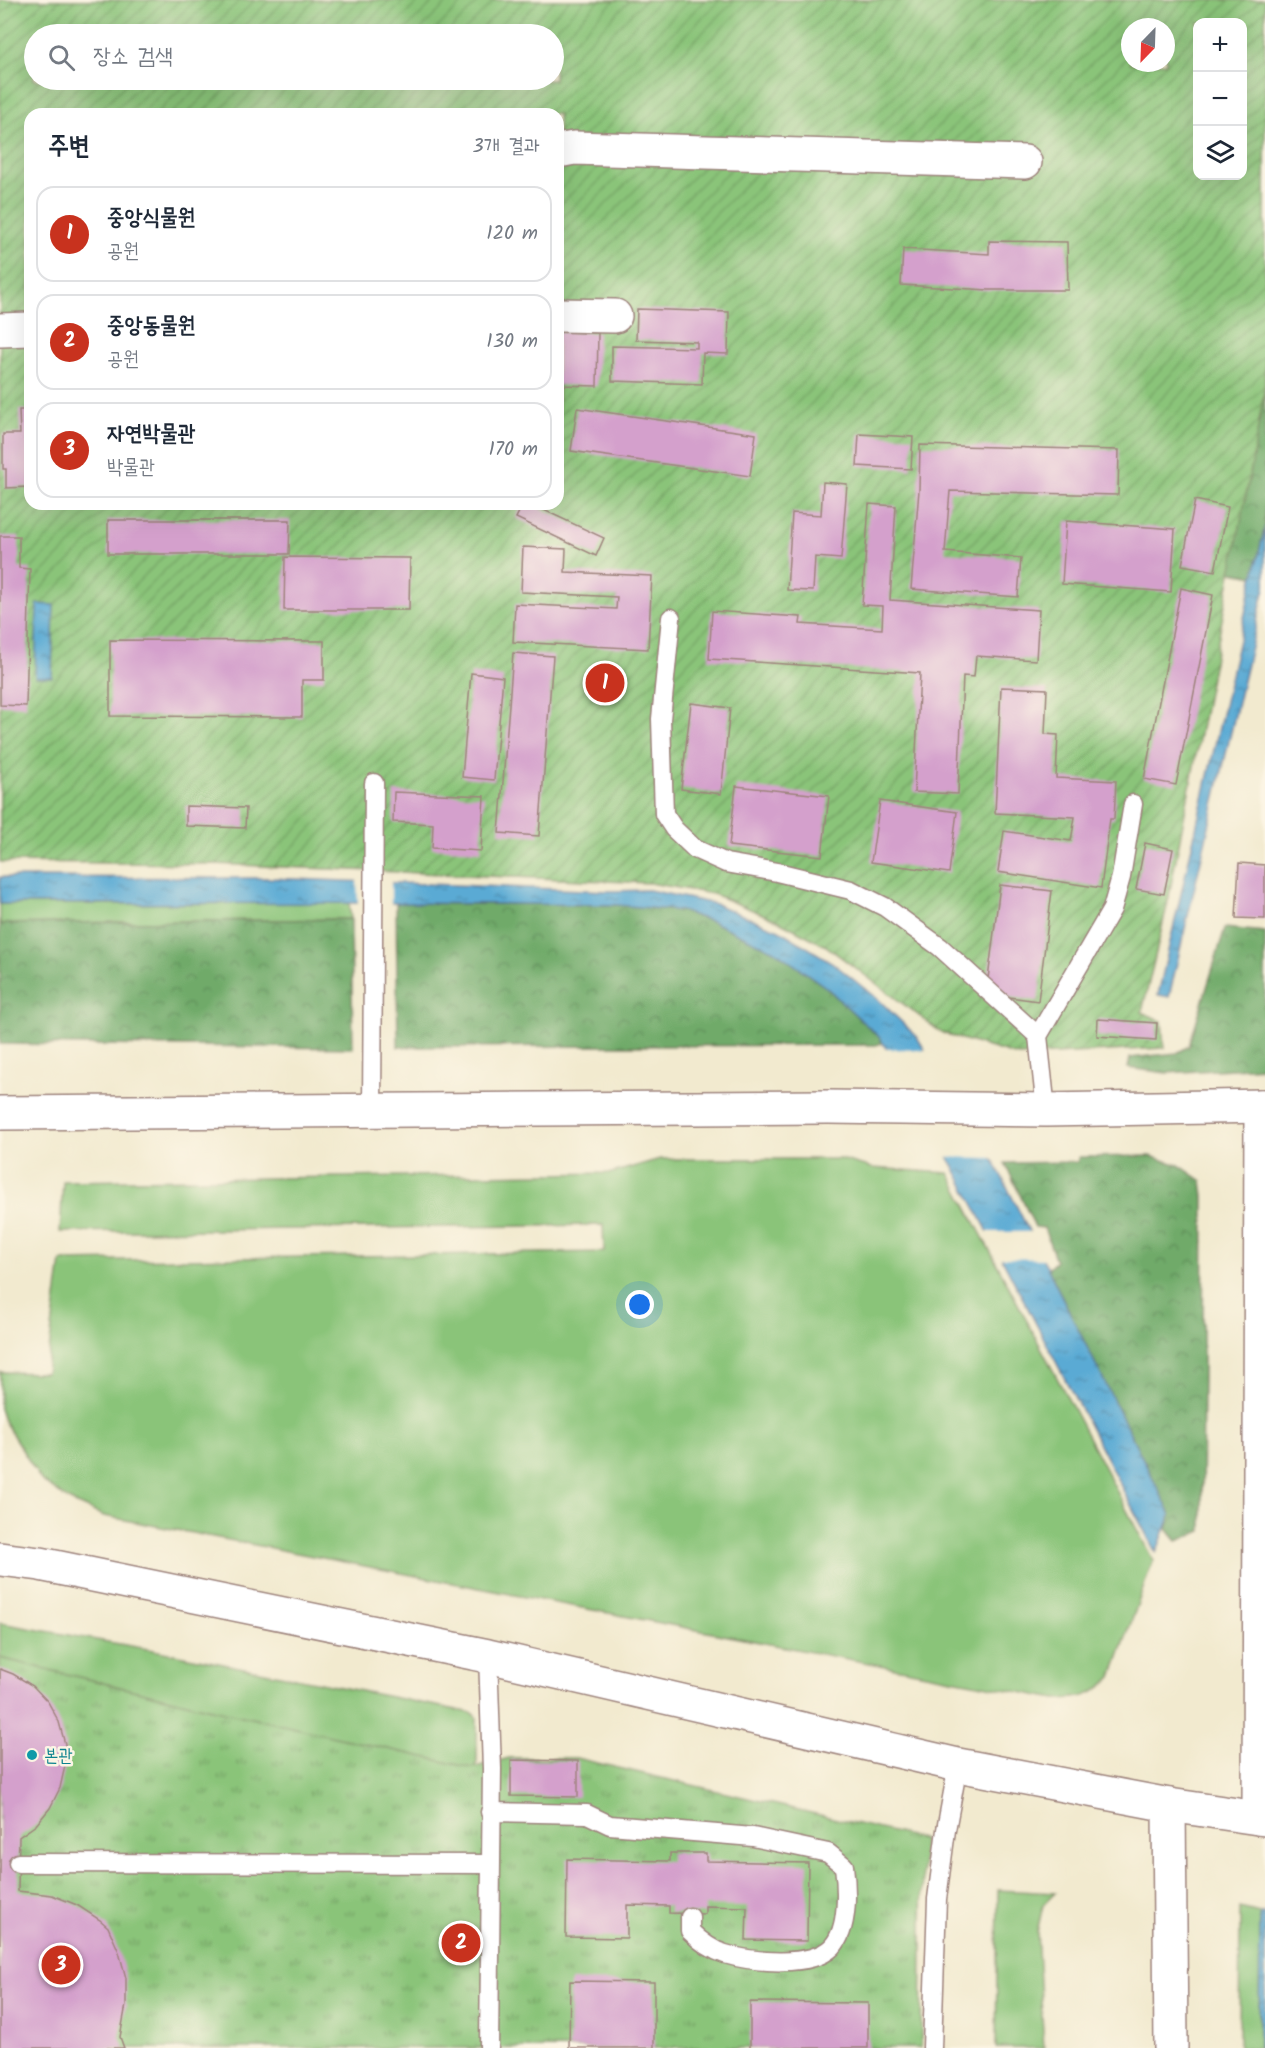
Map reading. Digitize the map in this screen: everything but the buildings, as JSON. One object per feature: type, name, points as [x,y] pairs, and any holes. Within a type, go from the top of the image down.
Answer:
[{"type":"street","points":[[564,150],[574,148],[1025,162]]},
{"type":"street","points":[[564,315],[615,316]]},
{"type":"street","points":[[0,330],[24,329]]},
{"type":"street","points":[[0,1113],[828,1107],[1043,1110],[1263,1106],[1262,1818],[1169,1804],[958,1765],[488,1656],[40,1564],[0,1559]]},
{"type":"street","points":[[1169,1804],[1171,2048]]},
{"type":"lane","points":[[671,618],[661,719],[664,814],[674,829],[695,849],[726,863],[777,872],[851,890],[885,907],[940,947],[1038,1036]]},
{"type":"lane","points":[[372,1110],[374,783]]},
{"type":"lane","points":[[1043,1110],[1038,1036],[1112,909],[1121,877],[1133,804]]},
{"type":"lane","points":[[488,1656],[492,1769],[489,2048]]},
{"type":"lane","points":[[932,2048],[937,1899],[958,1765]]},
{"type":"lane","points":[[490,1812],[587,1814],[610,1825],[753,1837],[828,1853],[844,1866],[847,1888],[843,1925],[834,1946],[820,1956],[802,1961],[754,1960],[724,1954],[701,1942],[690,1931],[690,1917]]},
{"type":"lane","points":[[18,1863],[490,1864]]},
{"type":"green space","points":[[0,0],[1265,0],[1265,386],[1167,906],[1142,1012],[1162,1021],[1164,1048],[1018,1056],[942,1033],[826,946],[777,920],[713,894],[650,883],[213,864],[0,862]]},
{"type":"green space","points":[[1265,336],[1265,526],[1254,576],[1225,571]]},
{"type":"green space","points":[[349,903],[351,919],[0,924],[0,904]]},
{"type":"green space","points":[[396,903],[617,905],[681,911],[713,922],[775,951],[827,988],[880,1038],[882,1043],[876,1045],[398,1047]]},
{"type":"green space","points":[[351,919],[353,1048],[0,1044],[0,924]]},
{"type":"green space","points":[[1225,928],[1265,932],[1265,1067],[1167,1073],[1128,1068],[1130,1058],[1177,1053],[1189,1046]]},
{"type":"green space","points":[[1150,1156],[1179,1165],[1202,1181],[1204,1197],[1202,1531],[1177,1541],[1167,1529],[1171,1515],[1048,1269],[1056,1261],[1044,1228],[1035,1227],[1005,1163],[1077,1162],[1079,1157]]},
{"type":"green space","points":[[660,1159],[840,1159],[872,1168],[949,1173],[1153,1560],[1112,1677],[1087,1695],[1056,1699],[104,1516],[70,1501],[41,1480],[4,1421],[0,1408],[0,1372],[46,1373],[61,1261],[604,1252],[603,1225],[60,1232],[63,1181],[612,1173]]},
{"type":"green space","points":[[0,1623],[148,1649],[472,1713],[477,1718],[477,1762],[474,1769],[0,1666]]},
{"type":"green space","points":[[0,1658],[472,1768],[509,1758],[576,1758],[923,1839],[921,2048],[0,2048]]},
{"type":"green space","points":[[998,1890],[1055,1893],[1043,1905],[1037,1932],[1044,2048],[996,2048]]},
{"type":"green space","points":[[1240,1908],[1260,1913],[1259,2048],[1239,2048]]},
{"type":"water","points":[[1265,526],[1265,587],[1169,997],[1158,995]]},
{"type":"water","points":[[37,604],[54,605],[52,677],[35,677]]},
{"type":"water","points":[[0,877],[266,878],[610,891],[649,890],[715,904],[779,930],[833,963],[879,1000],[917,1037],[996,1165],[1171,1515],[1156,1553],[954,1167],[880,1038],[827,988],[775,951],[713,922],[681,911],[617,905],[0,904]]},
{"type":"water","points":[[1260,1913],[1265,1913],[1265,2048],[1259,2048]]},
{"type":"pier","points":[[357,879],[391,880],[391,906],[358,906]]},
{"type":"pier","points":[[882,1049],[928,1050],[995,1158],[945,1157]]},
{"type":"pier","points":[[987,1232],[1033,1232],[1046,1259],[998,1258]]},
{"type":"place","name":"중앙식물원","points":[[605,683]]},
{"type":"place","name":"본관","points":[[32,1755]]},
{"type":"place","name":"중앙동물원","points":[[461,1943]]},
{"type":"place","name":"자연박물관","points":[[61,1965]]}]
